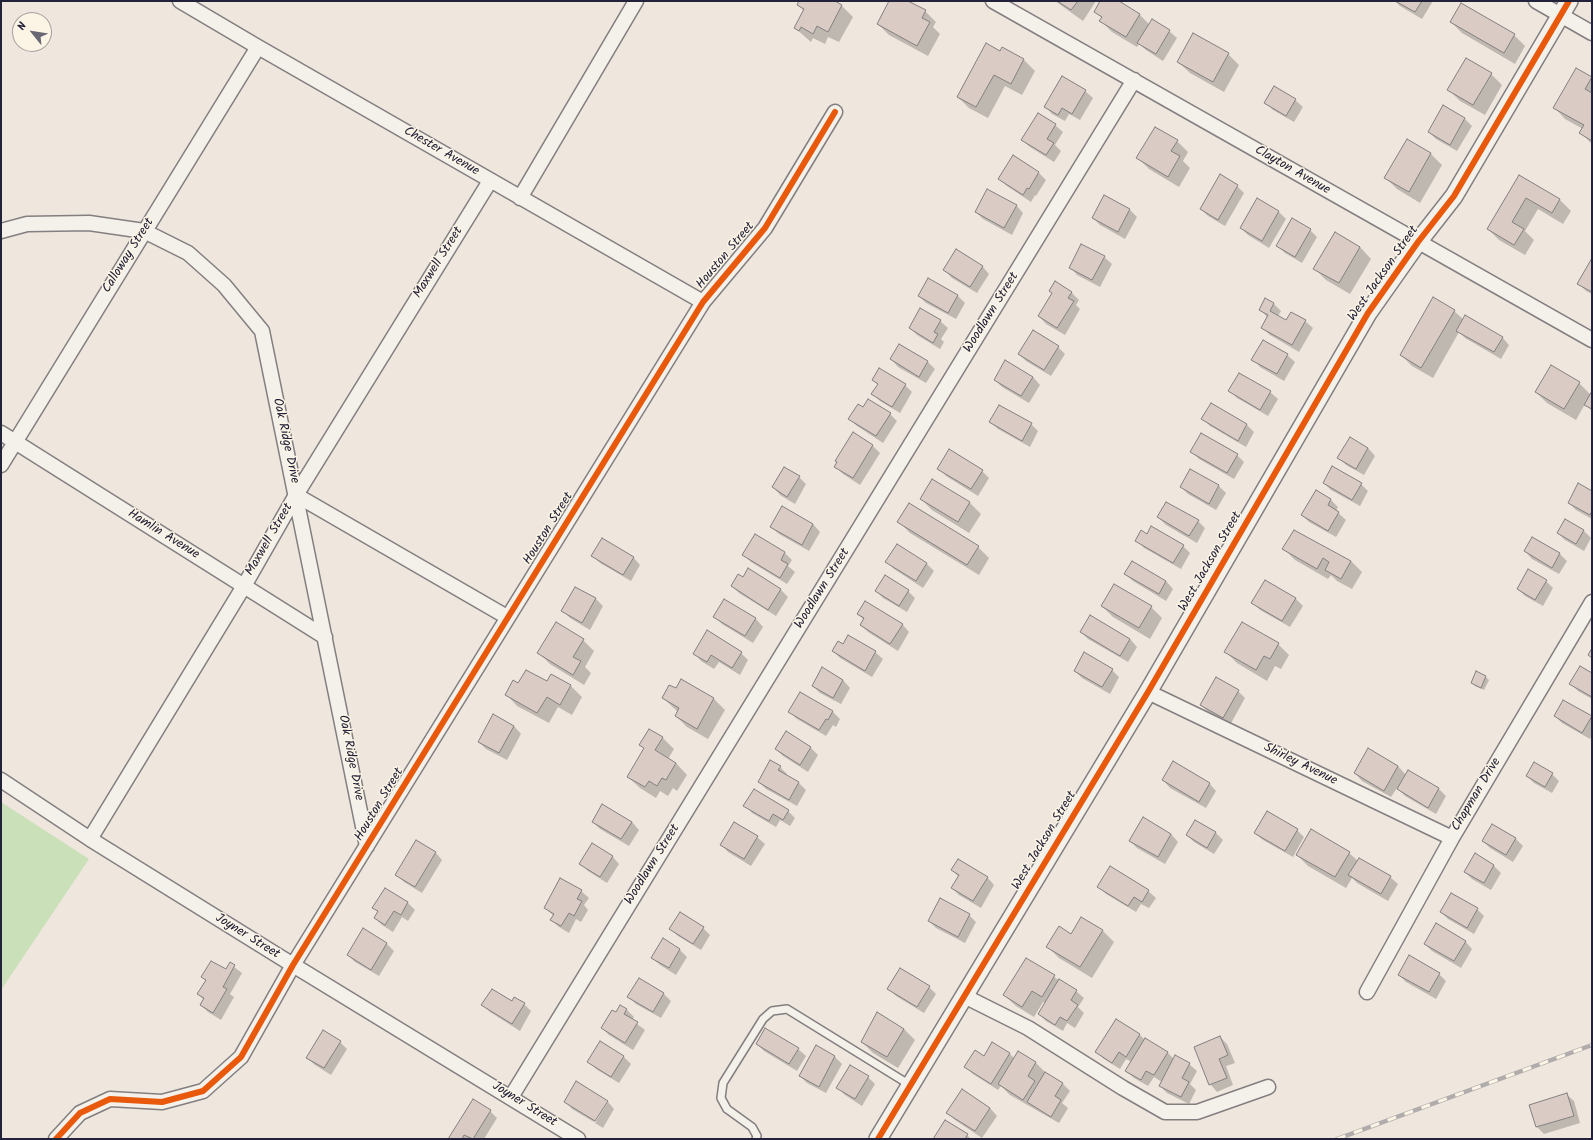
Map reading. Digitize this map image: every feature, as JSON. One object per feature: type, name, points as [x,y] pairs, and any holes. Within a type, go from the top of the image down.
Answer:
[{"type":"street","name":"Chester Avenue","points":[[180,1],[490,181],[703,302]]},
{"type":"street","points":[[520,198],[636,1]]},
{"type":"street","name":"Clayton Avenue","points":[[993,1],[1592,340]]},
{"type":"street","points":[[1536,1],[1565,8],[1592,33]]},
{"type":"street","name":"West Jackson Street","points":[[878,1139],[1148,692],[1368,313],[1418,242],[1454,196],[1565,8]]},
{"type":"street","name":"Calloway Street","points":[[1,465],[258,47]]},
{"type":"street","name":"Woodlawn Street","points":[[511,1097],[1134,80]]},
{"type":"street","name":"Houston Street","points":[[56,1139],[80,1113],[110,1099],[162,1102],[203,1091],[241,1057],[293,965],[703,302],[765,228],[834,112]]},
{"type":"street","name":"Maxwell Street","points":[[90,838],[244,586],[296,495],[490,181]]},
{"type":"street","name":"Oak Ridge Drive","points":[[1,231],[26,224],[89,222],[144,231],[188,254],[224,285],[262,331],[368,846]]},
{"type":"street","name":"Hamlin Avenue","points":[[1,433],[325,637]]},
{"type":"street","points":[[296,495],[507,617]]},
{"type":"street","name":"Chapman Drive","points":[[1367,992],[1452,838],[1592,602]]},
{"type":"street","name":"Shirley Avenue","points":[[1148,692],[1452,838]]},
{"type":"street","name":"Joyner Street","points":[[1,780],[90,838],[293,965],[578,1139]]},
{"type":"street","points":[[964,996],[1028,1028],[1123,1088],[1165,1112],[1197,1112],[1268,1087]]},
{"type":"lane","points":[[756,1139],[757,1136],[752,1127],[727,1109],[721,1098],[723,1083],[762,1019],[772,1011],[787,1009],[910,1085]]},
{"type":"green space","points":[[1,802],[89,859],[1,990]]},
{"type":"building","points":[[799,1],[835,1],[842,5],[828,32],[817,26],[813,34],[801,27],[799,31],[794,28],[804,9],[797,5]]},
{"type":"building","points":[[889,1],[908,1],[926,10],[922,18],[930,22],[917,46],[877,24]]},
{"type":"building","points":[[1057,1],[1078,1],[1071,10]]},
{"type":"building","points":[[1100,1],[1119,1],[1140,14],[1126,37],[1099,21],[1102,17],[1094,12]]},
{"type":"building","points":[[1395,1],[1422,1],[1415,12]]},
{"type":"building","points":[[1461,3],[1515,34],[1504,53],[1450,22]]},
{"type":"building","points":[[1152,19],[1170,30],[1156,54],[1137,43]]},
{"type":"building","points":[[1193,33],[1229,53],[1213,82],[1177,62]]},
{"type":"building","points":[[986,43],[1000,51],[1002,47],[1024,59],[1011,84],[994,75],[976,107],[957,97]]},
{"type":"building","points":[[1466,58],[1492,73],[1473,105],[1447,90]]},
{"type":"building","points":[[1576,68],[1592,77],[1585,89],[1592,93],[1592,141],[1579,133],[1584,125],[1553,108]]},
{"type":"building","points":[[1062,76],[1086,90],[1072,114],[1062,108],[1058,115],[1044,107]]},
{"type":"building","points":[[1274,86],[1296,99],[1286,116],[1264,103]]},
{"type":"building","points":[[1443,105],[1465,118],[1450,145],[1428,132]]},
{"type":"building","points":[[1038,113],[1056,124],[1047,139],[1054,143],[1046,155],[1021,140]]},
{"type":"building","points":[[1155,127],[1178,140],[1171,151],[1180,156],[1168,177],[1136,158]]},
{"type":"building","points":[[1407,139],[1431,153],[1409,192],[1384,178]]},
{"type":"building","points":[[1013,155],[1039,172],[1029,189],[1027,188],[1023,195],[998,179]]},
{"type":"building","points":[[1220,174],[1238,185],[1218,220],[1200,209]]},
{"type":"building","points":[[1519,175],[1560,199],[1552,213],[1526,198],[1512,222],[1524,229],[1514,245],[1487,229]]},
{"type":"building","points":[[987,189],[1017,205],[1004,228],[975,212]]},
{"type":"building","points":[[1104,195],[1130,209],[1118,232],[1092,218]]},
{"type":"building","points":[[1257,198],[1279,211],[1262,241],[1240,228]]},
{"type":"building","points":[[1292,218],[1311,229],[1295,257],[1276,246]]},
{"type":"building","points":[[1335,232],[1360,247],[1339,283],[1313,269]]},
{"type":"building","points":[[1081,244],[1105,256],[1092,280],[1069,268]]},
{"type":"building","points":[[956,249],[983,266],[970,287],[943,270]]},
{"type":"building","points":[[1592,258],[1592,292],[1577,284]]},
{"type":"building","points":[[928,278],[958,295],[948,313],[918,296]]},
{"type":"building","points":[[1055,281],[1072,292],[1068,298],[1074,301],[1057,328],[1038,316],[1052,293],[1049,291]]},
{"type":"building","points":[[1433,297],[1455,310],[1421,368],[1400,355]]},
{"type":"building","points":[[1265,298],[1274,303],[1270,311],[1286,320],[1291,312],[1306,320],[1292,345],[1261,328],[1268,315],[1259,310]]},
{"type":"building","points":[[920,308],[941,320],[934,332],[938,334],[933,343],[909,328]]},
{"type":"building","points":[[1465,315],[1503,337],[1494,352],[1456,331]]},
{"type":"building","points":[[1033,330],[1059,346],[1044,370],[1018,354]]},
{"type":"building","points":[[1263,340],[1288,354],[1277,374],[1251,360]]},
{"type":"building","points":[[899,344],[928,361],[919,377],[890,359]]},
{"type":"building","points":[[1005,360],[1033,377],[1021,396],[994,380]]},
{"type":"building","points":[[1551,365],[1580,382],[1564,409],[1535,392]]},
{"type":"building","points":[[879,368],[906,384],[892,407],[871,394],[878,384],[872,380]]},
{"type":"building","points":[[1239,373],[1271,391],[1260,410],[1228,391]]},
{"type":"building","points":[[1592,391],[1592,409],[1584,405]]},
{"type":"building","points":[[868,399],[891,413],[876,436],[848,419],[858,404],[863,407]]},
{"type":"building","points":[[1211,403],[1247,424],[1238,441],[1201,419]]},
{"type":"building","points":[[999,405],[1032,423],[1022,441],[989,422]]},
{"type":"building","points":[[853,432],[873,445],[853,478],[834,467],[837,462],[835,461]]},
{"type":"building","points":[[1201,433],[1238,454],[1227,473],[1190,452]]},
{"type":"building","points":[[1350,437],[1368,448],[1356,469],[1337,458]]},
{"type":"building","points":[[949,449],[983,470],[971,489],[937,469]]},
{"type":"building","points":[[1332,466],[1362,483],[1352,500],[1323,483]]},
{"type":"building","points":[[784,467],[800,476],[787,497],[772,487]]},
{"type":"building","points":[[1190,469],[1219,485],[1209,504],[1180,487]]},
{"type":"building","points":[[932,479],[970,502],[958,522],[920,499]]},
{"type":"building","points":[[1578,483],[1592,491],[1592,511],[1590,515],[1568,503]]},
{"type":"building","points":[[1316,490],[1331,499],[1328,505],[1339,512],[1328,531],[1301,515]]},
{"type":"building","points":[[1166,502],[1199,520],[1189,536],[1157,517]]},
{"type":"building","points":[[909,503],[979,546],[967,565],[897,522]]},
{"type":"building","points":[[782,506],[813,524],[802,545],[770,527]]},
{"type":"building","points":[[1565,519],[1584,530],[1576,544],[1557,533]]},
{"type":"building","points":[[1151,526],[1184,545],[1173,563],[1135,541],[1141,530],[1147,534]]},
{"type":"building","points":[[1294,530],[1351,561],[1341,579],[1325,570],[1329,562],[1323,558],[1317,569],[1282,549]]},
{"type":"building","points":[[755,534],[785,552],[781,560],[788,564],[780,578],[742,555]]},
{"type":"building","points":[[1532,537],[1560,553],[1552,568],[1524,551]]},
{"type":"building","points":[[602,538],[634,557],[623,575],[591,556]]},
{"type":"building","points":[[897,544],[927,563],[916,581],[885,562]]},
{"type":"building","points":[[1132,561],[1166,581],[1159,594],[1124,574]]},
{"type":"building","points":[[748,568],[781,589],[768,610],[731,586],[738,574],[743,577]]},
{"type":"building","points":[[1528,569],[1547,580],[1535,600],[1517,589]]},
{"type":"building","points":[[885,575],[909,590],[899,606],[875,591]]},
{"type":"building","points":[[1265,580],[1296,598],[1282,621],[1251,603]]},
{"type":"building","points":[[1114,584],[1152,606],[1139,628],[1101,606]]},
{"type":"building","points":[[575,587],[596,598],[582,623],[561,611]]},
{"type":"building","points":[[724,599],[756,618],[745,636],[713,617]]},
{"type":"building","points":[[865,601],[903,624],[890,644],[860,625],[864,618],[857,614]]},
{"type":"building","points":[[1090,615],[1130,639],[1120,656],[1080,632]]},
{"type":"building","points":[[556,622],[584,639],[573,657],[581,661],[573,675],[537,653]]},
{"type":"building","points":[[1242,622],[1279,643],[1270,659],[1264,656],[1256,670],[1224,652]]},
{"type":"building","points":[[707,630],[742,652],[732,668],[711,655],[707,662],[693,654]]},
{"type":"building","points":[[848,635],[876,651],[865,671],[832,651],[838,641],[843,644]]},
{"type":"building","points":[[1592,648],[1592,658],[1588,655]]},
{"type":"building","points":[[1084,652],[1113,669],[1102,687],[1074,671]]},
{"type":"building","points":[[1580,666],[1592,673],[1592,697],[1569,684]]},
{"type":"building","points":[[822,667],[843,680],[833,698],[812,686]]},
{"type":"building","points":[[526,670],[547,681],[551,674],[571,685],[560,705],[547,697],[537,713],[505,695],[513,680],[518,683]]},
{"type":"building","points":[[1476,671],[1486,676],[1481,688],[1471,683]]},
{"type":"building","points":[[1216,677],[1239,690],[1223,718],[1200,705]]},
{"type":"building","points":[[681,679],[714,698],[697,729],[675,716],[679,708],[662,698],[669,685],[676,688]]},
{"type":"building","points":[[800,692],[833,711],[828,720],[826,719],[819,730],[788,712]]},
{"type":"building","points":[[1563,700],[1592,716],[1582,733],[1554,716]]},
{"type":"building","points":[[493,714],[514,726],[499,753],[478,742]]},
{"type":"building","points":[[649,729],[663,737],[655,750],[676,763],[666,780],[662,778],[657,786],[649,781],[645,787],[627,777],[644,748],[639,745]]},
{"type":"building","points":[[786,731],[811,747],[800,765],[775,749]]},
{"type":"building","points":[[1368,748],[1398,766],[1384,791],[1354,773]]},
{"type":"building","points":[[770,760],[781,766],[778,770],[799,782],[789,800],[758,782]]},
{"type":"building","points":[[1173,761],[1210,783],[1199,802],[1162,780]]},
{"type":"building","points":[[1534,762],[1553,773],[1545,787],[1526,776]]},
{"type":"building","points":[[1408,770],[1439,788],[1428,808],[1397,789]]},
{"type":"building","points":[[754,789],[789,810],[783,820],[773,814],[769,821],[743,806]]},
{"type":"building","points":[[602,804],[632,822],[621,839],[592,822]]},
{"type":"building","points":[[1267,811],[1298,829],[1285,851],[1254,833]]},
{"type":"building","points":[[1143,817],[1171,834],[1158,857],[1129,841]]},
{"type":"building","points":[[1195,820],[1216,832],[1207,848],[1186,835]]},
{"type":"building","points":[[734,822],[758,836],[744,859],[720,845]]},
{"type":"building","points":[[1492,824],[1516,838],[1506,855],[1482,841]]},
{"type":"building","points":[[1311,829],[1350,852],[1335,877],[1296,855]]},
{"type":"building","points":[[416,840],[436,852],[415,887],[395,875]]},
{"type":"building","points":[[592,843],[613,856],[600,877],[579,864]]},
{"type":"building","points":[[1475,853],[1494,865],[1484,883],[1464,872]]},
{"type":"building","points":[[1359,858],[1391,876],[1381,894],[1348,875]]},
{"type":"building","points":[[958,859],[988,877],[973,901],[951,888],[959,875],[951,870]]},
{"type":"building","points":[[1110,866],[1149,890],[1142,902],[1134,897],[1128,906],[1097,887]]},
{"type":"building","points":[[560,878],[582,890],[577,899],[582,901],[574,916],[569,913],[561,926],[550,920],[554,914],[544,908]]},
{"type":"building","points":[[385,888],[408,902],[401,915],[394,911],[385,925],[374,918],[378,911],[372,908]]},
{"type":"building","points":[[1451,893],[1478,908],[1467,928],[1440,912]]},
{"type":"building","points":[[940,898],[970,914],[958,937],[928,921]]},
{"type":"building","points":[[680,912],[704,927],[693,944],[669,929]]},
{"type":"building","points":[[1081,917],[1103,930],[1080,967],[1046,947],[1059,926],[1071,934]]},
{"type":"building","points":[[1436,923],[1466,941],[1454,961],[1424,944]]},
{"type":"building","points":[[363,928],[387,943],[371,970],[347,955]]},
{"type":"building","points":[[663,938],[680,949],[669,968],[651,958]]},
{"type":"building","points":[[1409,955],[1440,973],[1429,992],[1398,975]]},
{"type":"building","points":[[1026,958],[1055,975],[1042,997],[1032,991],[1022,1007],[1003,995]]},
{"type":"building","points":[[211,961],[226,969],[230,962],[235,965],[223,987],[227,989],[213,1013],[200,1005],[204,998],[197,994],[206,980],[201,977]]},
{"type":"building","points":[[900,968],[930,986],[917,1007],[887,989]]},
{"type":"building","points":[[639,978],[664,993],[653,1012],[627,997]]},
{"type":"building","points":[[1059,979],[1077,990],[1071,1000],[1078,1005],[1067,1021],[1060,1017],[1055,1025],[1038,1014]]},
{"type":"building","points":[[492,989],[512,1001],[514,997],[525,1003],[512,1024],[481,1005]]},
{"type":"building","points":[[620,1005],[627,1009],[624,1014],[638,1022],[625,1043],[601,1028],[612,1010],[616,1012]]},
{"type":"building","points":[[877,1012],[904,1029],[887,1057],[861,1042]]},
{"type":"building","points":[[1116,1019],[1140,1034],[1126,1057],[1119,1052],[1112,1063],[1095,1052]]},
{"type":"building","points":[[765,1028],[799,1048],[789,1064],[756,1044]]},
{"type":"building","points":[[323,1030],[341,1041],[324,1068],[306,1058]]},
{"type":"building","points":[[1220,1036],[1228,1055],[1219,1059],[1227,1078],[1209,1085],[1194,1047]]},
{"type":"building","points":[[1145,1038],[1168,1052],[1154,1075],[1146,1071],[1141,1080],[1125,1071]]},
{"type":"building","points":[[600,1041],[624,1056],[611,1077],[587,1062]]},
{"type":"building","points":[[992,1042],[1010,1053],[991,1084],[964,1067],[975,1050],[984,1056]]},
{"type":"building","points":[[816,1045],[835,1056],[819,1087],[799,1076]]},
{"type":"building","points":[[1018,1051],[1036,1062],[1028,1076],[1035,1081],[1023,1100],[998,1084]]},
{"type":"building","points":[[1175,1055],[1190,1063],[1182,1078],[1189,1082],[1181,1097],[1159,1086]]},
{"type":"building","points":[[850,1065],[869,1076],[855,1099],[836,1088]]},
{"type":"building","points":[[1045,1072],[1063,1083],[1055,1096],[1061,1100],[1051,1117],[1027,1102]]},
{"type":"building","points":[[576,1081],[608,1101],[595,1121],[564,1102]]},
{"type":"building","points":[[962,1089],[990,1108],[975,1131],[946,1113]]},
{"type":"building","points":[[1567,1093],[1574,1116],[1536,1127],[1529,1105]]},
{"type":"building","points":[[473,1099],[491,1110],[473,1139],[464,1135],[462,1139],[448,1139]]},
{"type":"building","points":[[945,1120],[968,1134],[965,1139],[933,1139]]},
{"type":"railway","points":[[1337,1139],[1592,1045]]},
{"type":"cycle path","points":[[878,1139],[1148,692],[1368,313],[1418,242],[1454,196],[1569,1]]},
{"type":"cycle path","points":[[56,1139],[80,1113],[110,1099],[162,1102],[203,1091],[241,1057],[293,965],[703,302],[765,228],[835,112]]}]
